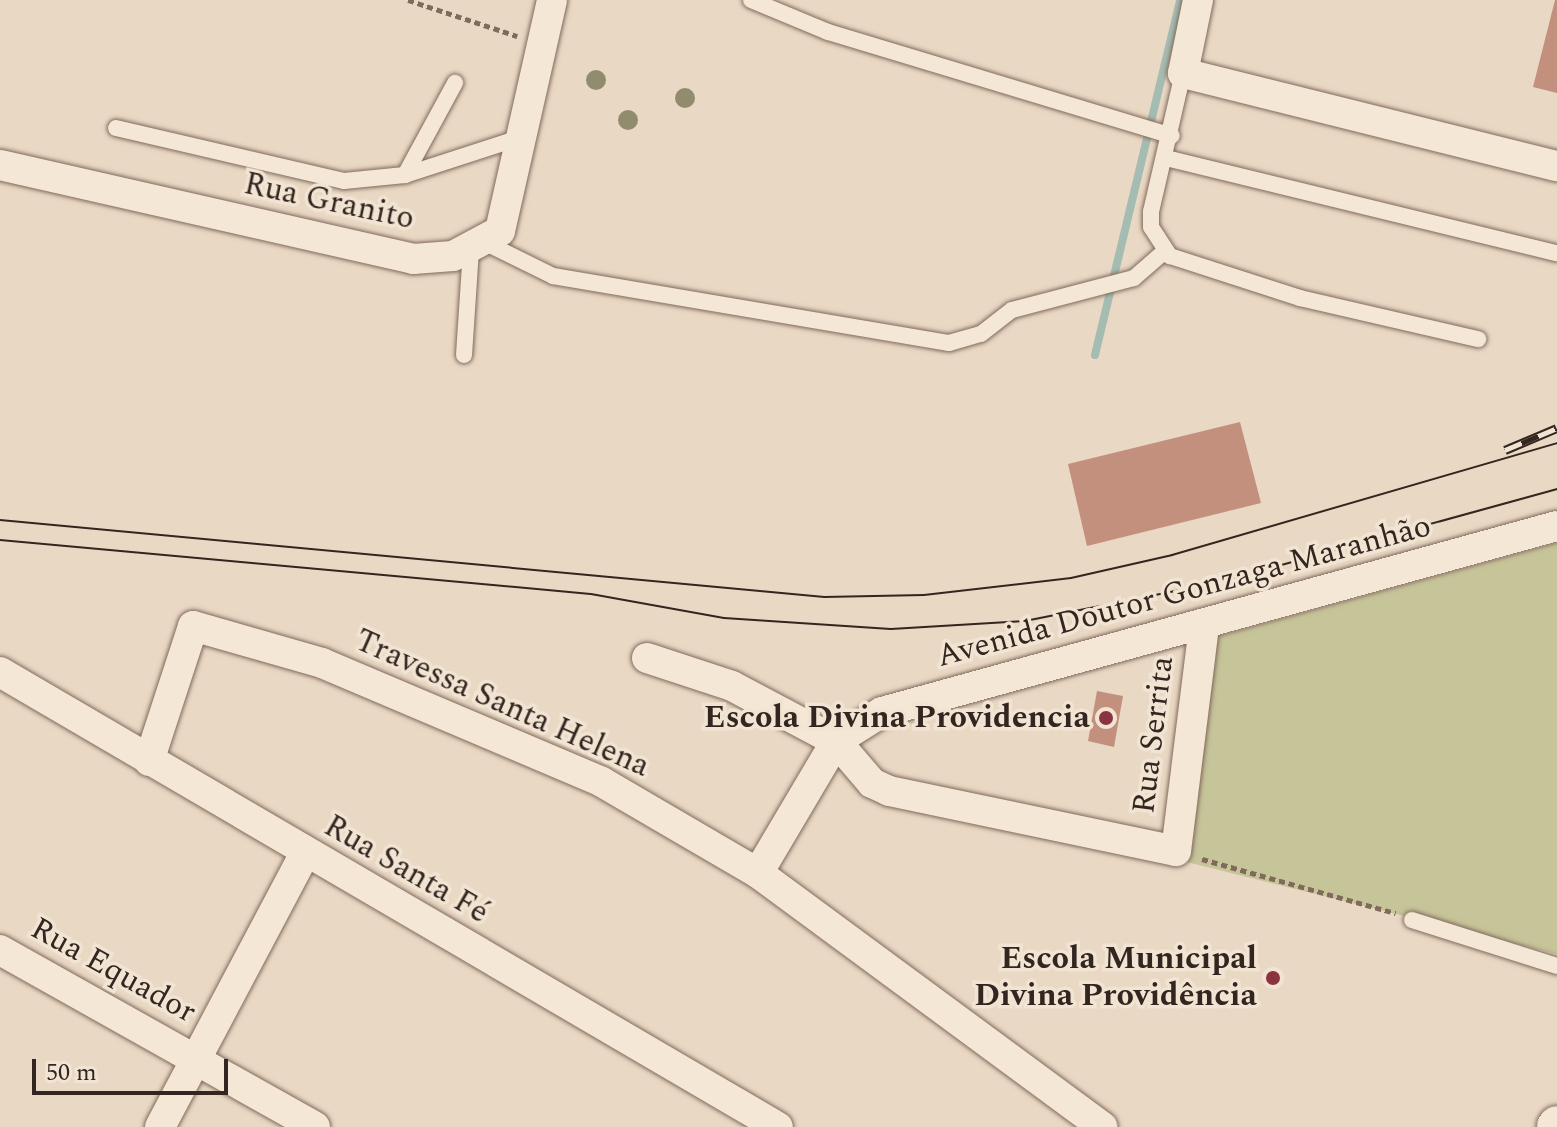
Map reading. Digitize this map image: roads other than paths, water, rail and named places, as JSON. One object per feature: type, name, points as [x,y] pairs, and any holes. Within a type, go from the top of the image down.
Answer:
[{"type":"street","points":[[479,246],[500,231],[526,135],[552,0]]},
{"type":"street","points":[[1198,0],[1183,73],[1557,166]]},
{"type":"street","name":"Rua Granito","points":[[0,165],[413,259],[479,246]]},
{"type":"street","name":"Avenida Doutor Gonzaga Maranhão","points":[[836,741],[882,712],[1204,626],[1557,526]]},
{"type":"street","name":"Rua Serrita","points":[[836,741],[872,783],[927,804],[1176,851],[1204,626]]},
{"type":"street","name":"Travessa Santa Helena","points":[[149,761],[188,631],[210,628],[322,663],[561,763],[758,873],[1102,1127]]},
{"type":"street","points":[[647,658],[732,686],[836,741],[758,873]]},
{"type":"street","name":"Rua Santa Fé","points":[[0,672],[778,1127]]},
{"type":"street","points":[[160,1127],[305,853]]},
{"type":"street","name":"Rua Equador","points":[[0,950],[315,1127]]},
{"type":"lane","points":[[751,0],[828,32],[1167,135]]},
{"type":"lane","points":[[1183,73],[1167,135],[1166,158],[1151,212],[1165,251],[1185,265],[1300,298],[1478,339]]},
{"type":"lane","points":[[405,175],[455,83]]},
{"type":"lane","points":[[116,128],[344,181],[405,175],[526,135]]},
{"type":"lane","points":[[1166,158],[1557,253]]},
{"type":"lane","points":[[464,355],[479,246],[553,276],[949,343],[981,334],[1012,310],[1134,278],[1165,251]]},
{"type":"lane","points":[[1412,920],[1557,966]]},
{"type":"waterway","points":[[1095,355],[1180,0]]},
{"type":"tram line","points":[[0,520],[824,597],[924,595],[1071,578],[1172,555],[1557,443]]},
{"type":"tram line","points":[[0,540],[591,594],[724,618],[891,629],[1025,621],[1216,583],[1557,489]]},
{"type":"railway","points":[[1505,450],[1557,428]]},
{"type":"place","name":"Escola Divina Providencia","points":[[1106,718]]},
{"type":"place","name":"Escola Municipal Divina Providência","points":[[1273,978]]}]
